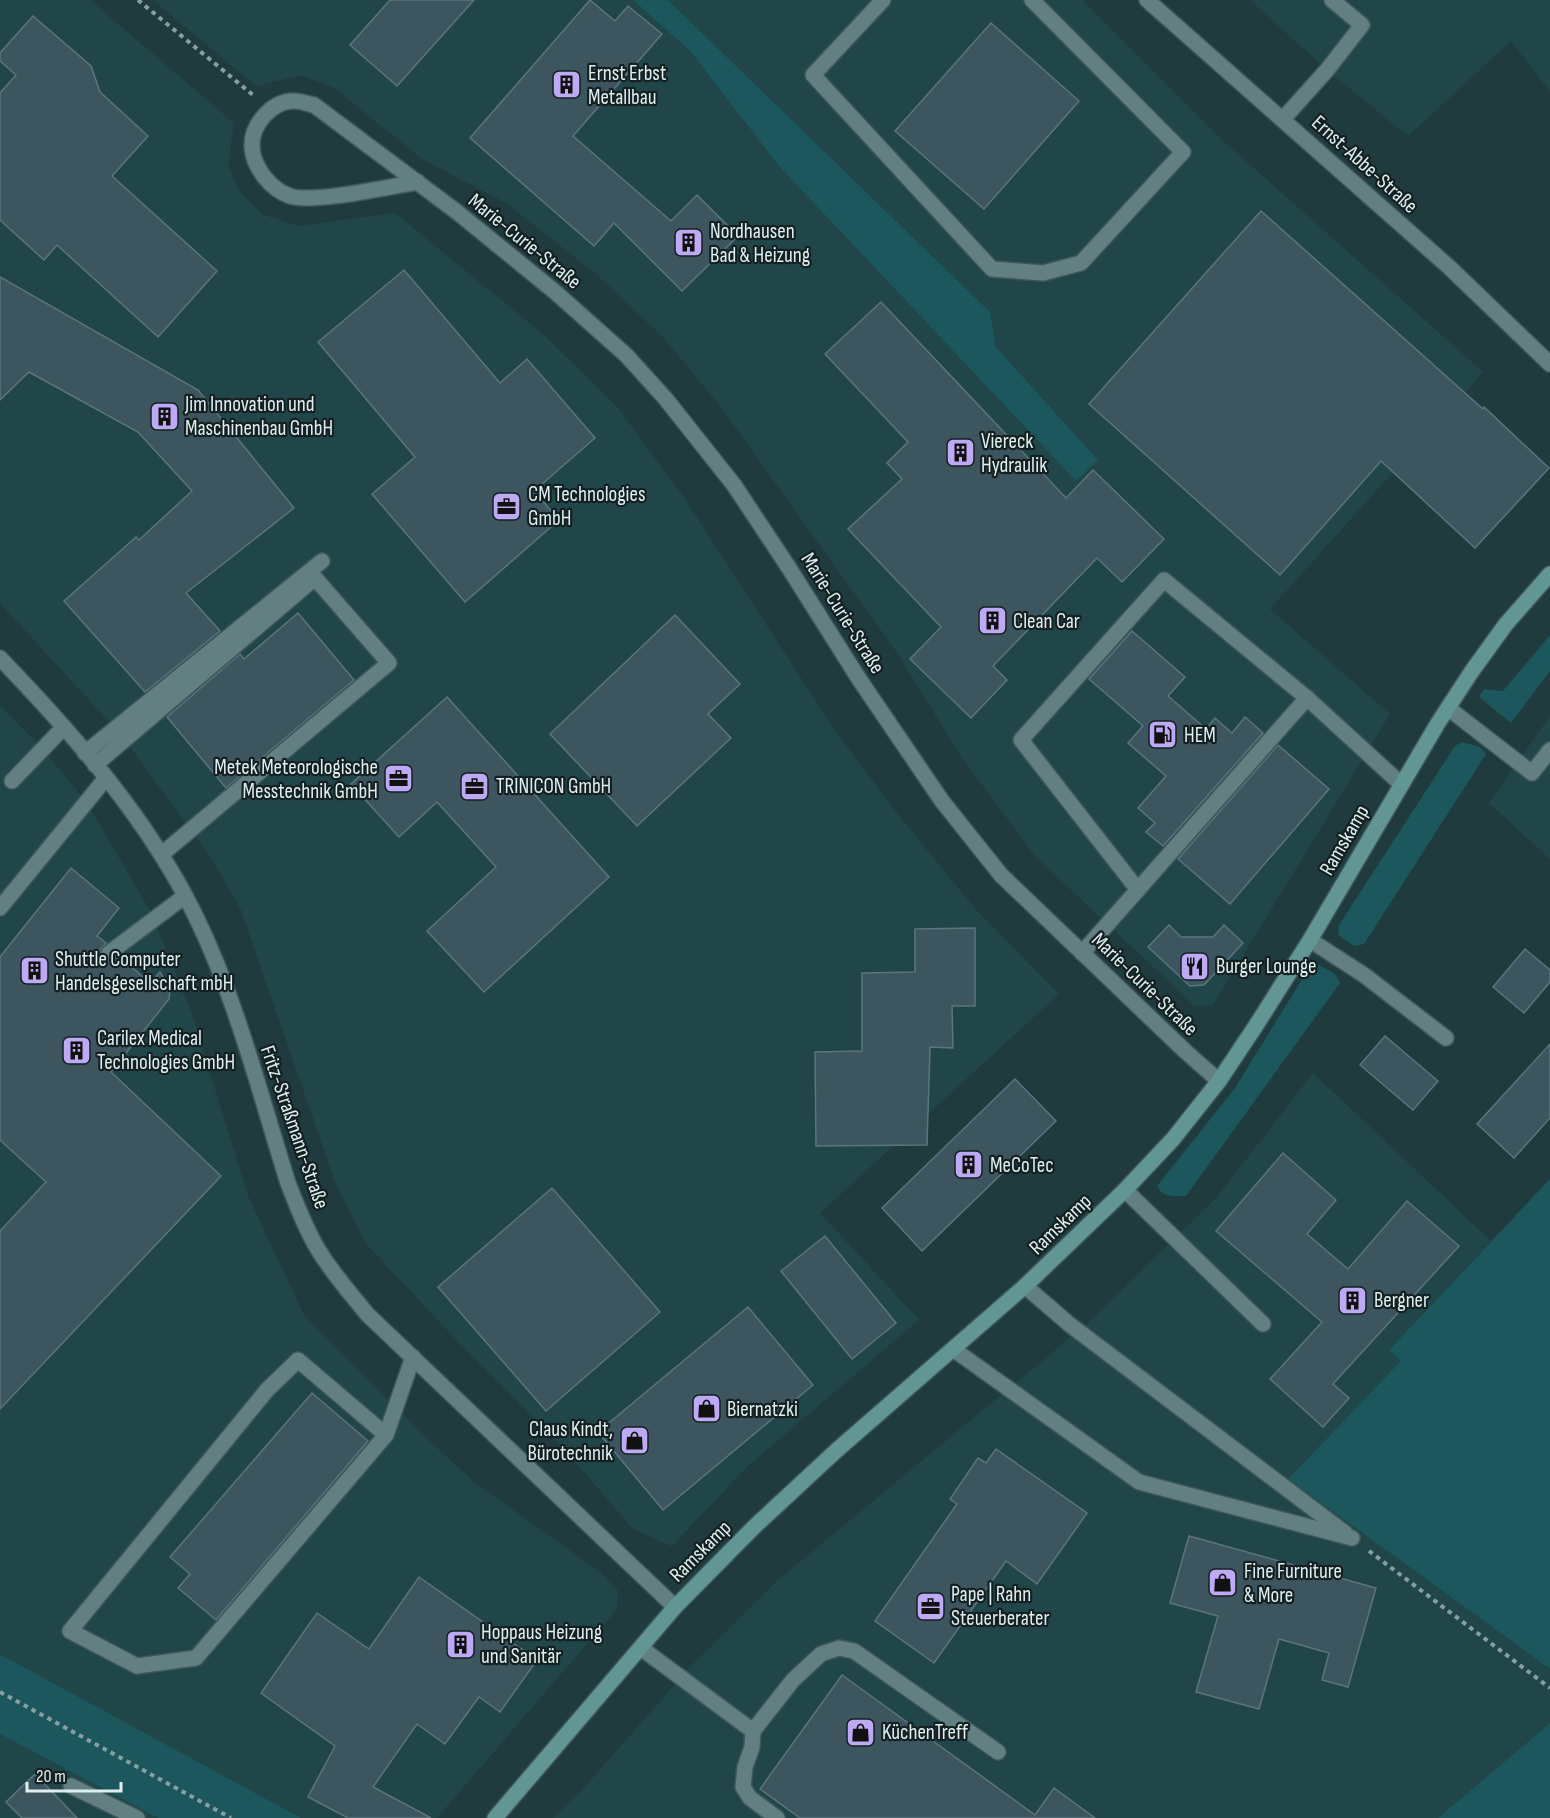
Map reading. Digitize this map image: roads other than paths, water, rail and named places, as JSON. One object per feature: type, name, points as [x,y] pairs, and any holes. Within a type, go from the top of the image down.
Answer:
[{"type":"street","points":[[883,0],[813,75],[992,269],[1043,273],[1081,263],[1183,152],[1032,0]]},
{"type":"street","name":"Ernst-Abbe-Straße","points":[[1147,0],[1449,267],[1550,364]]},
{"type":"street","points":[[1283,119],[1328,70],[1362,25],[1332,0]]},
{"type":"street","name":"Marie-Curie-Straße","points":[[418,182],[309,198],[289,196],[272,185],[261,172],[254,157],[252,145],[255,133],[270,109],[282,103],[295,101],[314,105],[418,182],[554,291],[626,355],[665,398],[734,485],[859,679],[942,801],[1001,875],[1219,1081]]},
{"type":"street","points":[[90,759],[322,561]]},
{"type":"street","name":"Ramskamp","points":[[495,1818],[675,1607],[754,1527],[1025,1286],[1125,1190],[1173,1139],[1219,1081],[1310,940],[1448,708],[1506,624],[1550,574]]},
{"type":"street","points":[[90,759],[315,578],[389,663],[162,854]]},
{"type":"street","points":[[1138,890],[1021,740],[1164,580],[1307,698],[1401,784]]},
{"type":"street","name":"Fritz-Straßmann-Straße","points":[[0,658],[122,797],[162,854],[185,896],[226,986],[288,1183],[318,1250],[367,1314],[675,1607]]},
{"type":"street","points":[[1082,953],[1307,698]]},
{"type":"street","points":[[1448,708],[1532,773],[1550,750]]},
{"type":"street","points":[[12,781],[63,728]]},
{"type":"street","points":[[0,908],[106,778]]},
{"type":"street","points":[[110,953],[185,896]]},
{"type":"street","points":[[1310,940],[1364,975],[1446,1038]]},
{"type":"street","points":[[1125,1190],[1263,1324]]},
{"type":"street","points":[[953,1348],[1139,1482],[1352,1538],[1069,1324],[1025,1286]]},
{"type":"street","points":[[386,1436],[298,1360],[267,1390],[70,1631],[137,1666],[196,1658],[386,1436],[413,1357]]},
{"type":"street","points":[[640,1648],[753,1731]]},
{"type":"street","points":[[777,1818],[765,1813],[743,1787],[745,1767],[752,1747],[753,1731],[793,1680],[821,1654],[839,1648],[854,1651],[998,1752]]},
{"type":"street","points":[[71,1786],[137,1818]]},
{"type":"place","name":"Ernst Erbst Metallbau","points":[[567,85]]},
{"type":"place","name":"Nordhausen Bad & Heizung","points":[[689,243]]},
{"type":"place","name":"Jim Innovation und Maschinenbau GmbH","points":[[164,416]]},
{"type":"place","name":"Viereck Hydraulik","points":[[960,453]]},
{"type":"place","name":"CM Technologies GmbH","points":[[507,506]]},
{"type":"place","name":"Clean Car","points":[[992,621]]},
{"type":"place","name":"HEM","points":[[1163,735]]},
{"type":"place","name":"Metek Meteorologische Messtechnik GmbH","points":[[399,779]]},
{"type":"place","name":"TRINICON GmbH","points":[[475,786]]},
{"type":"place","name":"Burger Lounge","points":[[1195,966]]},
{"type":"place","name":"Shuttle Computer Handelsgesellschaft mbH","points":[[34,971]]},
{"type":"place","name":"Carilex Medical Technologies GmbH","points":[[76,1050]]},
{"type":"place","name":"MeCoTec","points":[[969,1165]]},
{"type":"place","name":"Bergner","points":[[1353,1300]]},
{"type":"place","name":"Biernatzki","points":[[706,1409]]},
{"type":"place","name":"Claus Kindt, Bürotechnik","points":[[634,1441]]},
{"type":"place","name":"Fine Furniture & More","points":[[1223,1583]]},
{"type":"place","name":"Pape | Rahn Steuerberater","points":[[930,1606]]},
{"type":"place","name":"Hoppaus Heizung und Sanitär","points":[[460,1644]]},
{"type":"place","name":"KüchenTreff","points":[[861,1732]]}]
